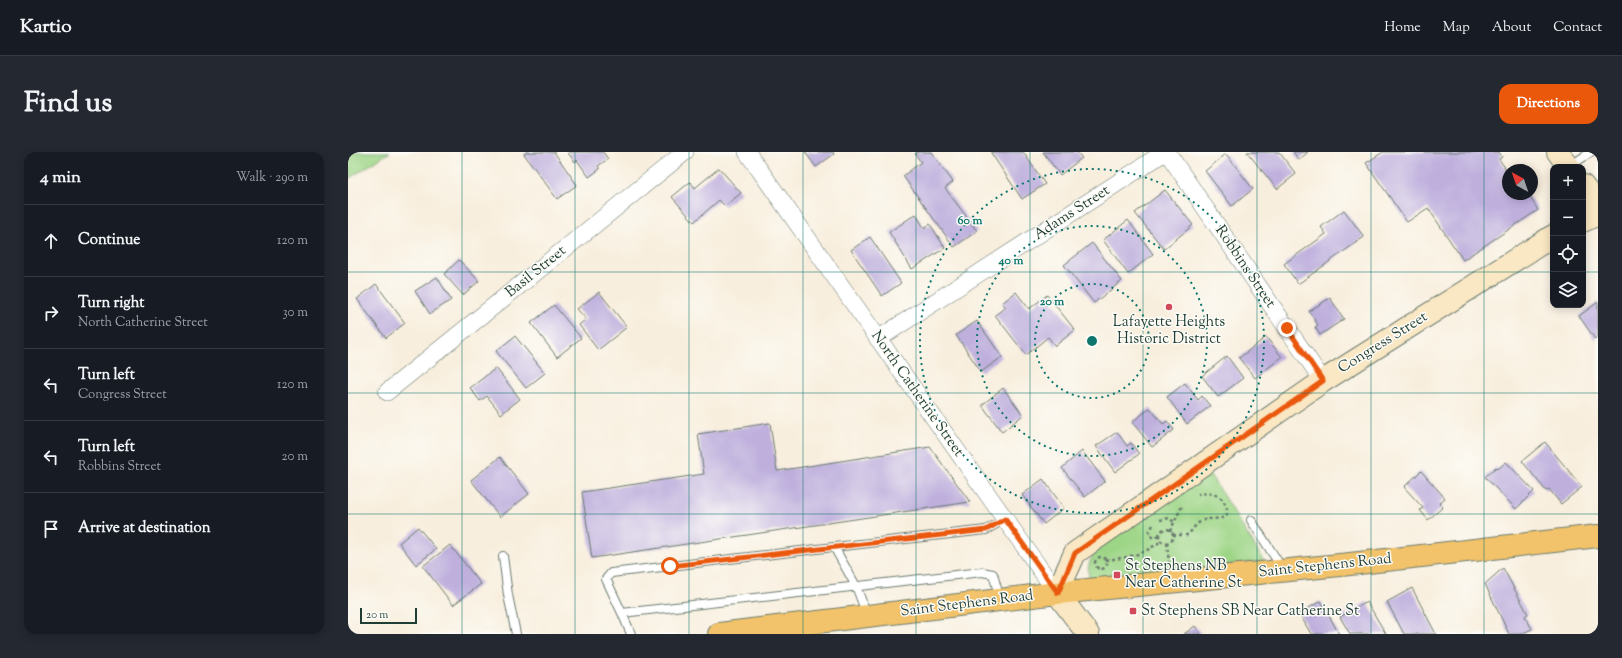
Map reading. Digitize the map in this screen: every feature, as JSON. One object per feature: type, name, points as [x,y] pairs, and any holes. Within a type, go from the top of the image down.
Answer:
[{"type":"main road","name":"Saint Stephens Road","points":[[718,634],[1058,593],[1284,571],[1598,536]]},
{"type":"street","name":"Basil Street","points":[[387,392],[685,152]]},
{"type":"street","name":"North Catherine Street","points":[[747,152],[1005,519],[1088,634]]},
{"type":"street","name":"Adams Street","points":[[878,339],[1166,152]]},
{"type":"street","name":"Robbins Street","points":[[1166,152],[1323,381]]},
{"type":"street","points":[[1558,152],[1567,164]]},
{"type":"street","points":[[1586,190],[1598,206]]},
{"type":"street","points":[[1586,220],[1598,214]]},
{"type":"street","name":"Congress Street","points":[[1058,593],[1075,553],[1323,381],[1550,238]]},
{"type":"lane","points":[[1573,164],[1591,152]]},
{"type":"lane","points":[[631,634],[606,579],[611,573],[986,530],[1005,519]]},
{"type":"lane","points":[[1251,520],[1284,571]]},
{"type":"lane","points":[[834,547],[856,586],[867,616]]},
{"type":"lane","points":[[503,556],[508,595],[516,634]]},
{"type":"lane","points":[[622,613],[982,572],[993,574],[1000,600]]},
{"type":"path","points":[[1173,535],[1188,535],[1193,528],[1204,520],[1208,518],[1220,519],[1227,515],[1228,512],[1225,504],[1218,496],[1209,493],[1197,494],[1193,496]]},
{"type":"path","points":[[1170,531],[1180,509],[1187,500]]},
{"type":"path","points":[[1159,537],[1152,537],[1149,534],[1152,526],[1160,520],[1169,518],[1174,522]]},
{"type":"path","points":[[1167,543],[1161,541],[1159,537],[1160,532],[1164,530],[1170,531],[1173,535]]},
{"type":"path","points":[[1167,543],[1171,541],[1173,535]]},
{"type":"path","points":[[1106,560],[1106,565],[1104,568],[1100,569],[1097,567],[1095,562],[1101,557],[1106,560],[1135,556],[1152,548],[1161,541]]},
{"type":"path","points":[[1167,543],[1169,563]]},
{"type":"green space","points":[[348,152],[390,152],[348,179]]},
{"type":"green space","points":[[1209,473],[1264,561],[1094,581],[1090,579],[1088,567],[1097,549]]},
{"type":"building","points":[[527,152],[554,152],[577,185],[557,199],[524,154]]},
{"type":"building","points":[[603,152],[608,159],[598,166],[600,169],[589,177],[577,160],[575,162],[568,153]]},
{"type":"building","points":[[805,152],[833,152],[834,154],[816,167]]},
{"type":"building","points":[[918,152],[931,152],[953,182],[945,188],[977,231],[954,247],[903,176],[921,162],[915,154]]},
{"type":"building","points":[[1023,152],[1045,184],[1022,199],[991,153]]},
{"type":"building","points":[[1043,152],[1077,152],[1082,158],[1060,175]]},
{"type":"building","points":[[1247,152],[1279,152],[1296,174],[1277,189]]},
{"type":"building","points":[[1293,152],[1308,152],[1299,160]]},
{"type":"building","points":[[1383,152],[1499,152],[1502,157],[1499,159],[1502,164],[1502,200],[1532,200],[1538,210],[1463,260],[1428,208],[1407,222],[1366,163]]},
{"type":"building","points":[[1226,154],[1253,189],[1232,206],[1205,171]]},
{"type":"building","points":[[719,168],[741,193],[725,206],[719,200],[694,222],[672,197],[690,182],[695,188]]},
{"type":"building","points":[[1165,190],[1193,225],[1164,249],[1135,213]]},
{"type":"building","points":[[1344,210],[1364,237],[1298,284],[1284,264],[1326,234],[1321,227]]},
{"type":"building","points":[[916,214],[924,228],[930,224],[945,248],[912,269],[889,232]]},
{"type":"building","points":[[1128,220],[1153,254],[1128,274],[1103,240]]},
{"type":"building","points":[[870,237],[901,283],[882,296],[851,250]]},
{"type":"building","points":[[1092,243],[1122,281],[1094,303],[1064,265]]},
{"type":"building","points":[[459,260],[479,281],[463,295],[444,274]]},
{"type":"building","points":[[437,277],[451,300],[430,314],[415,291]]},
{"type":"building","points":[[376,284],[405,323],[386,338],[357,299]]},
{"type":"building","points":[[599,292],[627,327],[598,350],[579,325],[586,319],[577,309]]},
{"type":"building","points":[[1016,292],[1029,309],[1047,295],[1075,330],[1055,346],[1048,337],[1026,355],[995,315],[1006,307],[1002,303]]},
{"type":"building","points":[[1330,298],[1344,319],[1320,335],[1315,327],[1318,325],[1309,311]]},
{"type":"building","points":[[1598,302],[1598,337],[1595,339],[1579,316]]},
{"type":"building","points":[[554,305],[581,338],[557,357],[531,323]]},
{"type":"building","points":[[977,321],[1002,357],[981,372],[956,335]]},
{"type":"building","points":[[515,336],[545,373],[526,388],[496,351]]},
{"type":"building","points":[[1266,337],[1282,357],[1255,378],[1239,358]]},
{"type":"building","points":[[1227,356],[1243,378],[1218,397],[1202,376]]},
{"type":"building","points":[[496,368],[520,399],[501,414],[487,396],[480,401],[470,388]]},
{"type":"building","points":[[1185,383],[1198,400],[1202,396],[1210,406],[1187,424],[1167,397]]},
{"type":"building","points":[[1003,388],[1023,415],[1002,432],[982,405]]},
{"type":"building","points":[[1150,408],[1163,424],[1167,421],[1174,430],[1152,447],[1132,422]]},
{"type":"building","points":[[770,423],[777,471],[930,447],[970,502],[592,558],[582,492],[704,474],[698,434]]},
{"type":"building","points":[[1117,432],[1127,446],[1131,443],[1139,454],[1115,472],[1096,446]]},
{"type":"building","points":[[1545,442],[1582,487],[1561,504],[1549,489],[1546,491],[1522,461]]},
{"type":"building","points":[[1082,451],[1105,481],[1085,497],[1062,468]]},
{"type":"building","points":[[500,457],[529,494],[500,517],[471,480]]},
{"type":"building","points":[[1506,462],[1534,491],[1516,509],[1485,477],[1496,467],[1498,469]]},
{"type":"building","points":[[1421,471],[1445,498],[1439,503],[1443,507],[1428,520],[1420,510],[1423,508],[1404,487]]},
{"type":"building","points":[[1043,479],[1064,508],[1044,524],[1022,495]]},
{"type":"building","points":[[418,527],[436,549],[416,565],[399,543]]},
{"type":"building","points":[[450,545],[481,584],[453,605],[423,566]]},
{"type":"building","points":[[1503,568],[1528,614],[1525,616],[1532,629],[1521,634],[1509,634],[1485,584]]},
{"type":"building","points":[[1412,588],[1436,634],[1404,634],[1387,602]]},
{"type":"building","points":[[1321,601],[1339,634],[1311,634],[1299,613]]},
{"type":"building","points":[[1367,602],[1386,634],[1350,634],[1340,617]]},
{"type":"building","points":[[1195,626],[1201,634],[1184,634]]},
{"type":"place","name":"Lafayette Heights Historic District","points":[[1169,307]]},
{"type":"place","name":"St Stephens NB Near Catherine St","points":[[1117,575]]},
{"type":"place","name":"St Stephens SB Near Catherine St","points":[[1133,611]]},
{"type":"route","points":[[670,566],[986,530],[1005,519],[1058,593],[1075,553],[1323,381],[1287,328]]}]
